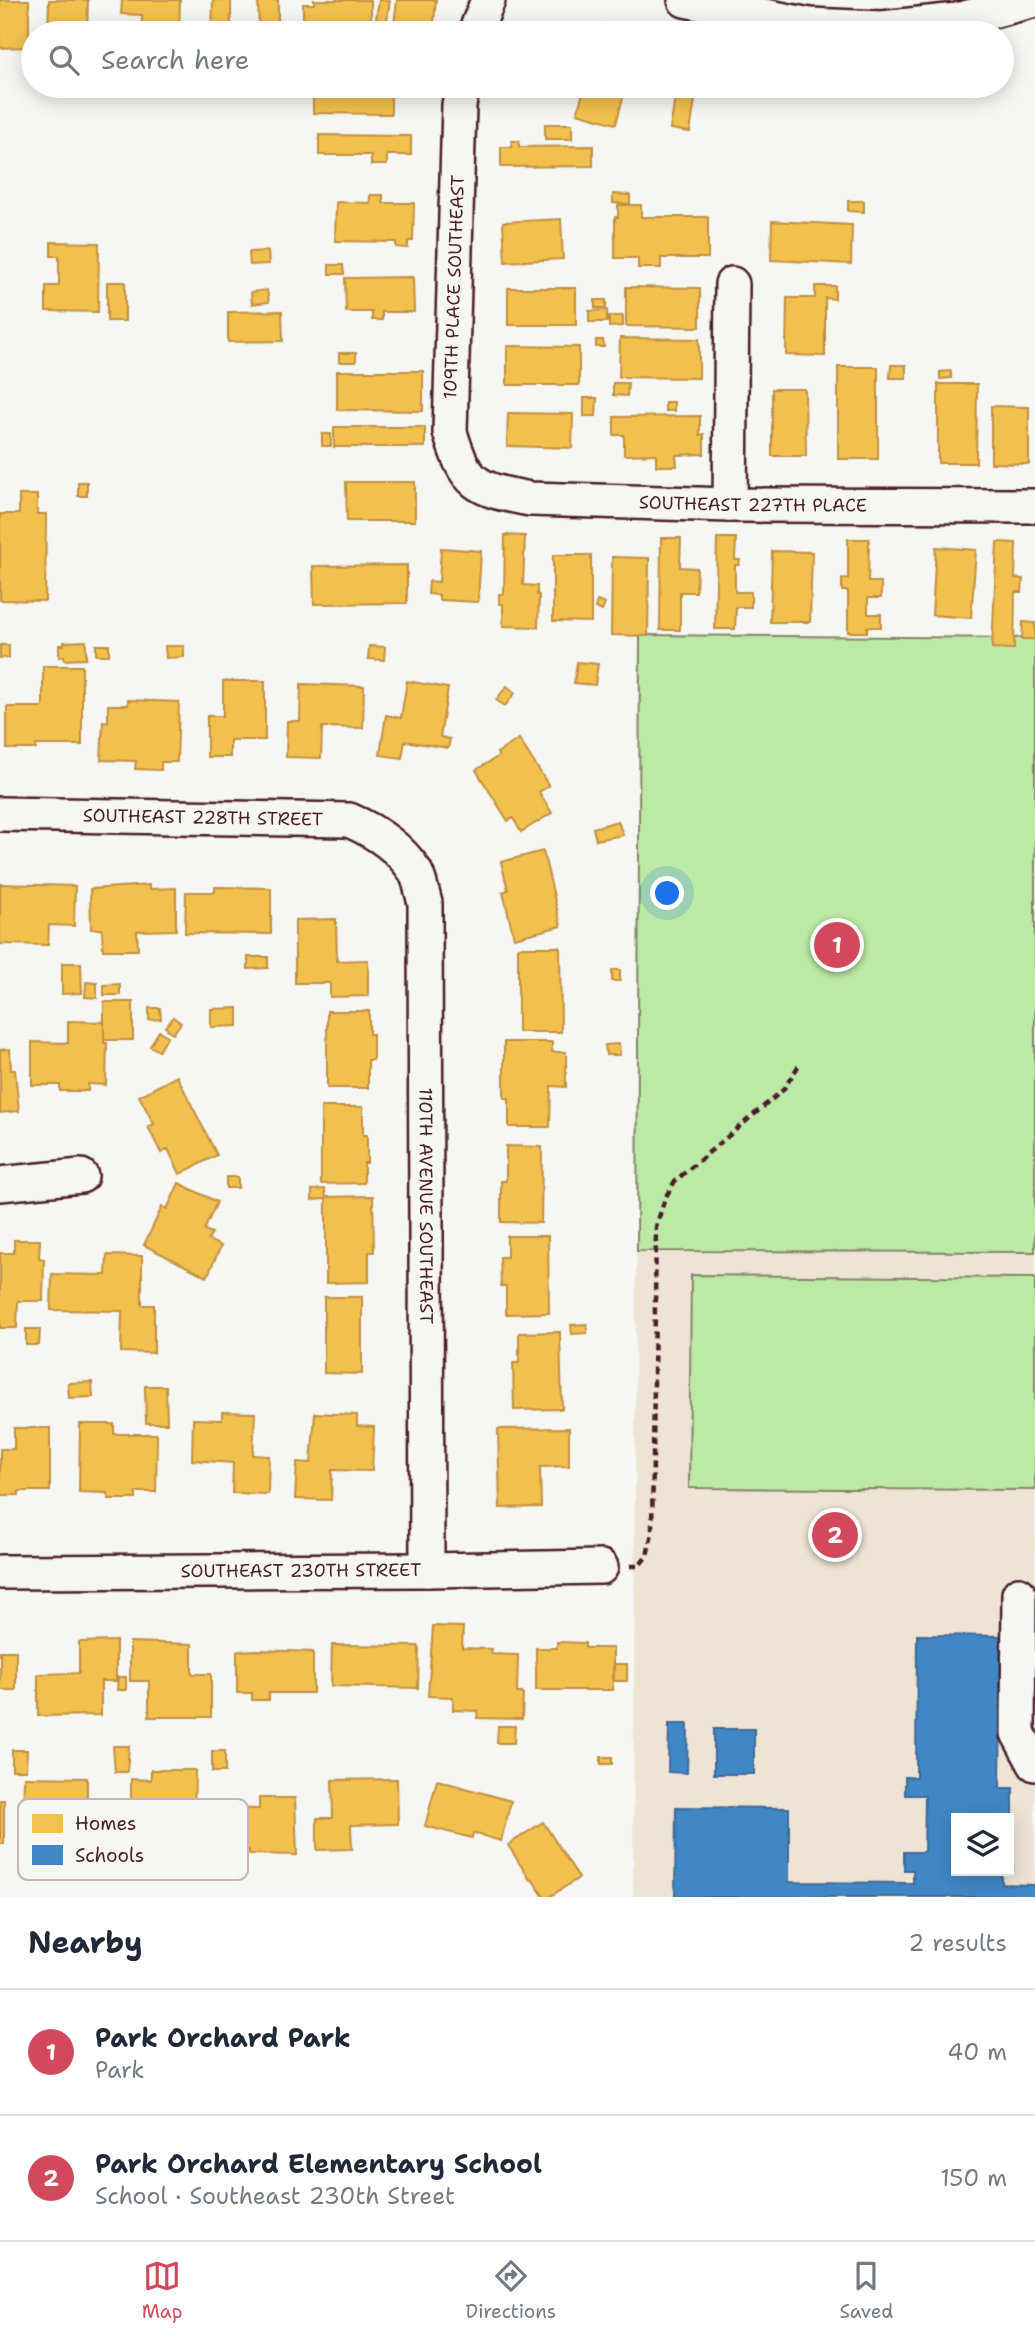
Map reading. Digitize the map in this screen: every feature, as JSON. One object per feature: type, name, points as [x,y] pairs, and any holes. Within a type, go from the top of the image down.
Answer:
[{"type":"street","points":[[480,21],[488,0]]},
{"type":"street","points":[[685,0],[789,21]]},
{"type":"street","points":[[948,21],[1035,0]]},
{"type":"street","name":"109TH PLACE SOUTHEAST","points":[[460,98],[450,432],[459,461],[475,483]]},
{"type":"street","points":[[730,505],[732,284]]},
{"type":"street","name":"SOUTHEAST 227TH PLACE","points":[[475,483],[499,494],[530,499],[730,505],[1035,506]]},
{"type":"street","name":"SOUTHEAST 228TH STREET","points":[[0,814],[349,820],[368,828],[397,850]]},
{"type":"street","name":"110TH AVENUE SOUTHEAST","points":[[397,850],[416,873],[425,903],[427,1570]]},
{"type":"street","points":[[0,1184],[81,1176]]},
{"type":"street","name":"SOUTHEAST 230TH STREET","points":[[0,1572],[601,1567]]},
{"type":"street","points":[[1019,1594],[1018,1733],[1035,1764]]},
{"type":"path","points":[[601,1567],[639,1566],[647,1556],[652,1533],[656,1227],[665,1198],[675,1181],[783,1090],[799,1065]]},
{"type":"shaded area","points":[[636,1251],[1035,1252],[1035,1897],[633,1897]]},
{"type":"green space","points":[[640,635],[1035,638],[1035,1252],[637,1251]]},
{"type":"green space","points":[[691,1275],[1035,1278],[1035,1490],[689,1488]]},
{"type":"building: Homes","points":[[0,0],[29,0],[29,21],[21,21],[21,47],[0,48]]},
{"type":"building: Homes","points":[[49,0],[88,0],[87,21],[48,21]]},
{"type":"building: Homes","points":[[122,0],[180,0],[179,21],[142,21],[142,15],[121,14]]},
{"type":"building: Homes","points":[[213,0],[231,0],[231,21],[212,21]]},
{"type":"building: Homes","points":[[258,0],[278,0],[278,21],[259,21]]},
{"type":"building: Homes","points":[[314,0],[371,0],[371,20],[303,19],[303,4],[314,4]]},
{"type":"building: Homes","points":[[379,0],[390,0],[387,21],[376,21]]},
{"type":"building: Homes","points":[[397,0],[436,0],[434,21],[394,21]]},
{"type":"building: Homes","points":[[313,98],[391,98],[391,114],[313,113]]},
{"type":"building: Homes","points":[[581,98],[623,98],[616,124],[577,113]]},
{"type":"building: Homes","points":[[675,98],[695,98],[690,132],[670,129]]},
{"type":"building: Homes","points":[[545,124],[572,124],[572,139],[545,139]]},
{"type":"building: Homes","points":[[319,135],[411,136],[411,155],[387,155],[387,165],[371,165],[371,155],[319,155]]},
{"type":"building: Homes","points":[[512,141],[519,141],[519,147],[593,146],[593,166],[501,167],[501,147],[512,147]]},
{"type":"building: Homes","points":[[613,194],[630,195],[630,204],[613,203]]},
{"type":"building: Homes","points":[[370,195],[383,195],[383,203],[414,203],[413,241],[408,241],[408,248],[396,247],[396,242],[335,241],[336,202],[370,203]]},
{"type":"building: Homes","points":[[848,201],[864,201],[864,212],[848,211]]},
{"type":"building: Homes","points":[[618,205],[641,205],[641,217],[708,217],[708,258],[661,258],[661,268],[638,268],[638,258],[615,258],[615,217],[618,217]]},
{"type":"building: Homes","points":[[561,219],[563,259],[505,262],[503,222]]},
{"type":"building: Homes","points":[[772,221],[852,225],[851,264],[771,260]]},
{"type":"building: Homes","points":[[51,242],[99,243],[98,312],[46,311],[46,286],[59,286],[59,256],[51,256]]},
{"type":"building: Homes","points":[[268,251],[269,264],[250,265],[249,252]]},
{"type":"building: Homes","points":[[329,265],[343,265],[344,274],[329,274]]},
{"type":"building: Homes","points":[[413,277],[414,312],[382,312],[382,320],[372,320],[372,312],[346,312],[345,278]]},
{"type":"building: Homes","points":[[107,282],[125,282],[125,321],[107,321]]},
{"type":"building: Homes","points":[[815,286],[835,286],[835,299],[825,298],[825,356],[786,355],[787,298],[815,298]]},
{"type":"building: Homes","points":[[626,287],[700,288],[700,327],[626,326]]},
{"type":"building: Homes","points":[[508,288],[576,288],[576,325],[508,325]]},
{"type":"building: Homes","points":[[267,290],[269,302],[252,304],[251,292]]},
{"type":"building: Homes","points":[[595,300],[606,300],[606,308],[595,308]]},
{"type":"building: Homes","points":[[607,310],[607,322],[589,322],[589,311]]},
{"type":"building: Homes","points":[[282,311],[283,341],[228,342],[228,312]]},
{"type":"building: Homes","points":[[609,316],[623,316],[623,326],[609,327]]},
{"type":"building: Homes","points":[[620,338],[699,339],[699,378],[619,377]]},
{"type":"building: Homes","points":[[596,340],[603,340],[604,347],[596,347]]},
{"type":"building: Homes","points":[[507,346],[579,347],[579,385],[507,385]]},
{"type":"building: Homes","points":[[339,353],[356,353],[356,362],[339,362]]},
{"type":"building: Homes","points":[[891,365],[906,365],[906,378],[890,378]]},
{"type":"building: Homes","points":[[838,367],[878,367],[878,459],[838,459]]},
{"type":"building: Homes","points":[[337,371],[423,371],[423,411],[337,410]]},
{"type":"building: Homes","points":[[951,371],[951,378],[940,379],[940,372]]},
{"type":"building: Homes","points":[[613,383],[628,383],[627,396],[613,395]]},
{"type":"building: Homes","points":[[938,384],[977,384],[976,463],[938,463]]},
{"type":"building: Homes","points":[[772,389],[805,389],[806,456],[772,456]]},
{"type":"building: Homes","points":[[584,398],[597,398],[596,416],[584,416]]},
{"type":"building: Homes","points":[[665,402],[674,402],[674,411],[665,411]]},
{"type":"building: Homes","points":[[991,406],[1029,407],[1029,464],[991,463]]},
{"type":"building: Homes","points":[[508,413],[573,414],[572,448],[507,446]]},
{"type":"building: Homes","points":[[700,416],[704,454],[676,455],[677,466],[656,466],[656,454],[624,455],[624,435],[614,435],[614,417]]},
{"type":"building: Homes","points":[[334,427],[425,427],[425,447],[334,447]]},
{"type":"building: Homes","points":[[322,434],[331,434],[331,446],[322,446]]},
{"type":"building: Homes","points":[[78,482],[87,482],[87,496],[78,496]]},
{"type":"building: Homes","points":[[346,482],[415,482],[415,521],[347,521]]},
{"type":"building: Homes","points":[[19,495],[37,495],[37,514],[46,514],[45,601],[0,600],[0,514],[19,514]]},
{"type":"building: Homes","points":[[505,535],[525,536],[523,585],[537,586],[538,627],[503,626],[503,604],[499,604],[499,594],[504,594]]},
{"type":"building: Homes","points":[[661,538],[681,538],[680,567],[697,568],[696,592],[680,592],[680,630],[660,630]]},
{"type":"building: Homes","points":[[717,538],[736,538],[735,560],[740,560],[739,565],[735,565],[735,592],[751,592],[751,607],[736,607],[735,629],[715,629]]},
{"type":"building: Homes","points":[[848,539],[869,539],[868,582],[881,582],[881,598],[868,598],[868,614],[881,614],[881,627],[867,627],[867,632],[848,632],[848,591],[842,591],[842,579],[848,579]]},
{"type":"building: Homes","points":[[997,542],[1016,543],[1015,578],[1023,579],[1022,592],[1015,592],[1014,649],[992,648]]},
{"type":"building: Homes","points":[[936,547],[976,550],[971,618],[932,615]]},
{"type":"building: Homes","points":[[441,548],[481,551],[478,602],[439,600],[439,595],[428,594],[429,581],[439,582]]},
{"type":"building: Homes","points":[[772,551],[812,552],[810,622],[770,622]]},
{"type":"building: Homes","points":[[553,555],[591,555],[591,622],[553,621]]},
{"type":"building: Homes","points":[[612,557],[649,558],[648,636],[611,635]]},
{"type":"building: Homes","points":[[407,565],[407,603],[314,604],[313,566]]},
{"type":"building: Homes","points":[[597,601],[605,604],[602,611],[595,608]]},
{"type":"building: Homes","points":[[1023,622],[1035,623],[1035,639],[1022,639]]},
{"type":"building: Homes","points":[[86,641],[86,659],[64,660],[64,656],[59,657],[59,645],[64,645],[64,642]]},
{"type":"building: Homes","points":[[0,645],[9,645],[9,658],[0,658]]},
{"type":"building: Homes","points":[[96,645],[109,645],[109,655],[96,655]]},
{"type":"building: Homes","points":[[165,646],[184,646],[184,657],[166,658]]},
{"type":"building: Homes","points":[[369,646],[385,647],[384,660],[368,659]]},
{"type":"building: Homes","points":[[577,662],[598,664],[595,685],[574,683]]},
{"type":"building: Homes","points":[[43,666],[82,666],[82,745],[36,745],[36,749],[7,749],[7,707],[43,707]]},
{"type":"building: Homes","points":[[223,681],[265,681],[265,740],[230,740],[230,757],[207,757],[207,716],[223,716]]},
{"type":"building: Homes","points":[[407,681],[448,688],[440,737],[450,739],[448,748],[405,741],[402,758],[380,755],[386,715],[401,718]]},
{"type":"building: Homes","points":[[301,684],[364,686],[363,728],[322,727],[321,758],[286,757],[287,721],[300,721]]},
{"type":"building: Homes","points":[[507,686],[515,693],[505,706],[496,700]]},
{"type":"building: Homes","points":[[128,700],[179,702],[177,762],[161,762],[161,770],[135,769],[136,761],[101,760],[103,721],[108,722],[108,705],[128,705]]},
{"type":"building: Homes","points":[[519,739],[549,786],[539,792],[552,813],[521,832],[513,818],[508,821],[476,770]]},
{"type":"building: Homes","points":[[618,821],[623,835],[596,840],[593,828]]},
{"type":"building: Homes","points":[[543,851],[561,926],[514,938],[503,892],[508,890],[501,862]]},
{"type":"building: Homes","points":[[0,884],[75,886],[74,926],[49,925],[48,945],[0,944]]},
{"type":"building: Homes","points":[[149,885],[149,889],[176,888],[176,930],[137,931],[138,950],[103,950],[102,929],[91,929],[90,889]]},
{"type":"building: Homes","points":[[215,887],[271,888],[271,934],[185,933],[186,892],[215,892]]},
{"type":"building: Homes","points":[[336,919],[337,961],[368,960],[368,996],[330,997],[330,983],[295,983],[295,920]]},
{"type":"building: Homes","points":[[518,947],[560,947],[561,1032],[518,1032]]},
{"type":"building: Homes","points":[[248,957],[268,957],[268,968],[248,969]]},
{"type":"building: Homes","points":[[62,963],[81,963],[82,993],[62,994]]},
{"type":"building: Homes","points":[[612,970],[620,970],[620,981],[612,981]]},
{"type":"building: Homes","points":[[86,982],[97,983],[97,998],[85,997]]},
{"type":"building: Homes","points":[[120,984],[120,995],[104,995],[104,985]]},
{"type":"building: Homes","points":[[104,1002],[133,1002],[133,1040],[104,1040]]},
{"type":"building: Homes","points":[[149,1008],[160,1008],[161,1019],[149,1020]]},
{"type":"building: Homes","points":[[238,1008],[238,1026],[211,1027],[211,1009]]},
{"type":"building: Homes","points":[[327,1011],[369,1011],[369,1034],[373,1034],[373,1060],[368,1060],[368,1088],[327,1088]]},
{"type":"building: Homes","points":[[173,1017],[181,1023],[173,1034],[165,1027]]},
{"type":"building: Homes","points":[[68,1021],[104,1022],[104,1043],[107,1043],[106,1085],[88,1084],[88,1091],[60,1091],[60,1085],[32,1085],[32,1042],[68,1043]]},
{"type":"building: Homes","points":[[159,1031],[168,1036],[159,1051],[150,1046]]},
{"type":"building: Homes","points":[[504,1042],[552,1042],[552,1052],[566,1052],[566,1087],[551,1086],[550,1127],[509,1127],[509,1098],[504,1098]]},
{"type":"building: Homes","points":[[619,1044],[620,1055],[606,1055],[605,1045]]},
{"type":"building: Homes","points":[[10,1049],[19,1111],[0,1113],[0,1050]]},
{"type":"building: Homes","points":[[177,1076],[217,1155],[180,1174],[168,1149],[161,1153],[148,1127],[154,1124],[139,1096]]},
{"type":"building: Homes","points":[[321,1107],[363,1107],[363,1135],[367,1135],[364,1183],[321,1184]]},
{"type":"building: Homes","points":[[506,1146],[542,1147],[541,1223],[501,1222],[501,1181],[506,1181]]},
{"type":"building: Homes","points":[[226,1177],[238,1177],[238,1188],[226,1188]]},
{"type":"building: Homes","points":[[179,1183],[217,1202],[204,1230],[212,1233],[208,1240],[221,1246],[207,1277],[144,1245],[162,1207],[167,1209]]},
{"type":"building: Homes","points":[[325,1189],[326,1199],[312,1200],[312,1190]]},
{"type":"building: Homes","points":[[373,1196],[374,1252],[369,1252],[369,1282],[326,1283],[326,1197]]},
{"type":"building: Homes","points":[[507,1236],[548,1236],[549,1313],[506,1314],[506,1286],[501,1286],[500,1257],[507,1257]]},
{"type":"building: Homes","points":[[14,1240],[40,1240],[39,1258],[44,1259],[43,1301],[18,1301],[17,1328],[0,1328],[0,1253],[14,1253]]},
{"type":"building: Homes","points":[[107,1255],[142,1256],[142,1305],[154,1305],[154,1353],[121,1352],[122,1311],[51,1310],[52,1274],[106,1275]]},
{"type":"building: Homes","points":[[324,1297],[362,1297],[362,1374],[324,1373]]},
{"type":"building: Homes","points":[[587,1324],[587,1333],[572,1334],[571,1325]]},
{"type":"building: Homes","points":[[26,1329],[40,1329],[39,1345],[26,1345]]},
{"type":"building: Homes","points":[[560,1332],[562,1409],[514,1410],[513,1363],[519,1363],[519,1333]]},
{"type":"building: Homes","points":[[92,1382],[93,1397],[69,1398],[68,1383]]},
{"type":"building: Homes","points":[[145,1386],[166,1386],[167,1423],[146,1423]]},
{"type":"building: Homes","points":[[222,1412],[255,1413],[253,1455],[269,1456],[268,1494],[232,1493],[233,1463],[192,1460],[193,1419],[222,1420]]},
{"type":"building: Homes","points":[[315,1413],[357,1415],[357,1426],[374,1427],[372,1471],[332,1470],[331,1500],[295,1499],[297,1462],[311,1463]]},
{"type":"building: Homes","points":[[80,1424],[114,1424],[114,1434],[157,1434],[156,1492],[136,1492],[136,1499],[108,1499],[108,1493],[79,1492]]},
{"type":"building: Homes","points":[[14,1428],[50,1428],[50,1491],[19,1491],[19,1495],[0,1495],[0,1449],[14,1449]]},
{"type":"building: Homes","points":[[569,1428],[569,1466],[540,1467],[541,1507],[500,1508],[498,1429]]},
{"type":"building: Homes","points":[[433,1626],[463,1627],[462,1648],[491,1649],[491,1654],[518,1655],[517,1693],[523,1693],[522,1719],[477,1718],[478,1711],[453,1710],[453,1697],[428,1696]]},
{"type":"building: Homes","points":[[116,1641],[116,1681],[101,1681],[101,1715],[38,1716],[38,1674],[79,1673],[79,1642]]},
{"type":"building: Homes","points":[[130,1642],[192,1644],[192,1674],[211,1674],[211,1717],[149,1717],[149,1681],[130,1681]]},
{"type":"building: Homes","points":[[557,1642],[585,1643],[585,1648],[613,1648],[613,1690],[536,1690],[536,1648],[557,1648]]},
{"type":"building: Homes","points":[[332,1645],[419,1646],[418,1688],[331,1686]]},
{"type":"building: Homes","points":[[0,1651],[16,1651],[16,1690],[0,1690]]},
{"type":"building: Homes","points":[[237,1651],[313,1652],[313,1693],[269,1693],[269,1700],[252,1700],[252,1693],[237,1693]]},
{"type":"building: Homes","points":[[614,1664],[627,1664],[627,1681],[614,1681]]},
{"type":"building: Homes","points":[[118,1677],[126,1677],[126,1690],[117,1690]]},
{"type":"building: Homes","points":[[498,1726],[515,1726],[514,1743],[497,1743]]},
{"type":"building: Homes","points":[[113,1746],[129,1746],[127,1772],[115,1772]]},
{"type":"building: Homes","points":[[12,1750],[27,1750],[26,1770],[12,1770]]},
{"type":"building: Homes","points":[[212,1751],[225,1751],[225,1772],[212,1772]]},
{"type":"building: Homes","points":[[601,1757],[612,1757],[612,1764],[601,1764]]},
{"type":"building: Homes","points":[[151,1770],[195,1770],[194,1799],[131,1799],[131,1779],[151,1780]]},
{"type":"building: Homes","points":[[24,1777],[87,1778],[87,1799],[23,1799]]},
{"type":"building: Homes","points":[[397,1779],[398,1824],[351,1825],[352,1849],[317,1850],[317,1818],[333,1818],[332,1780]]},
{"type":"building: Homes","points":[[437,1780],[511,1801],[501,1841],[473,1833],[472,1838],[425,1826]]},
{"type":"building: Homes","points":[[259,1798],[295,1798],[297,1855],[249,1854],[248,1809],[259,1809]]},
{"type":"building: Homes","points":[[0,1800],[4,1800],[4,1844],[0,1844]]},
{"type":"building: Homes","points":[[543,1822],[579,1878],[549,1897],[544,1897],[532,1879],[530,1880],[508,1845]]},
{"type":"building: Schools","points":[[917,1635],[1013,1636],[1013,1703],[1001,1703],[1000,1788],[1013,1788],[1013,1813],[951,1813],[951,1876],[1002,1876],[1002,1884],[1035,1885],[1035,1897],[675,1897],[676,1807],[789,1808],[789,1882],[913,1883],[913,1870],[904,1870],[904,1852],[924,1852],[925,1795],[905,1795],[905,1777],[916,1777]]},
{"type":"building: Schools","points":[[669,1724],[688,1724],[687,1773],[668,1772]]},
{"type":"building: Schools","points":[[714,1729],[754,1729],[754,1774],[714,1774]]},
{"type":"place","name":"Park Orchard Park","points":[[837,945]]},
{"type":"place","name":"Park Orchard Elementary School","points":[[835,1535]]}]
